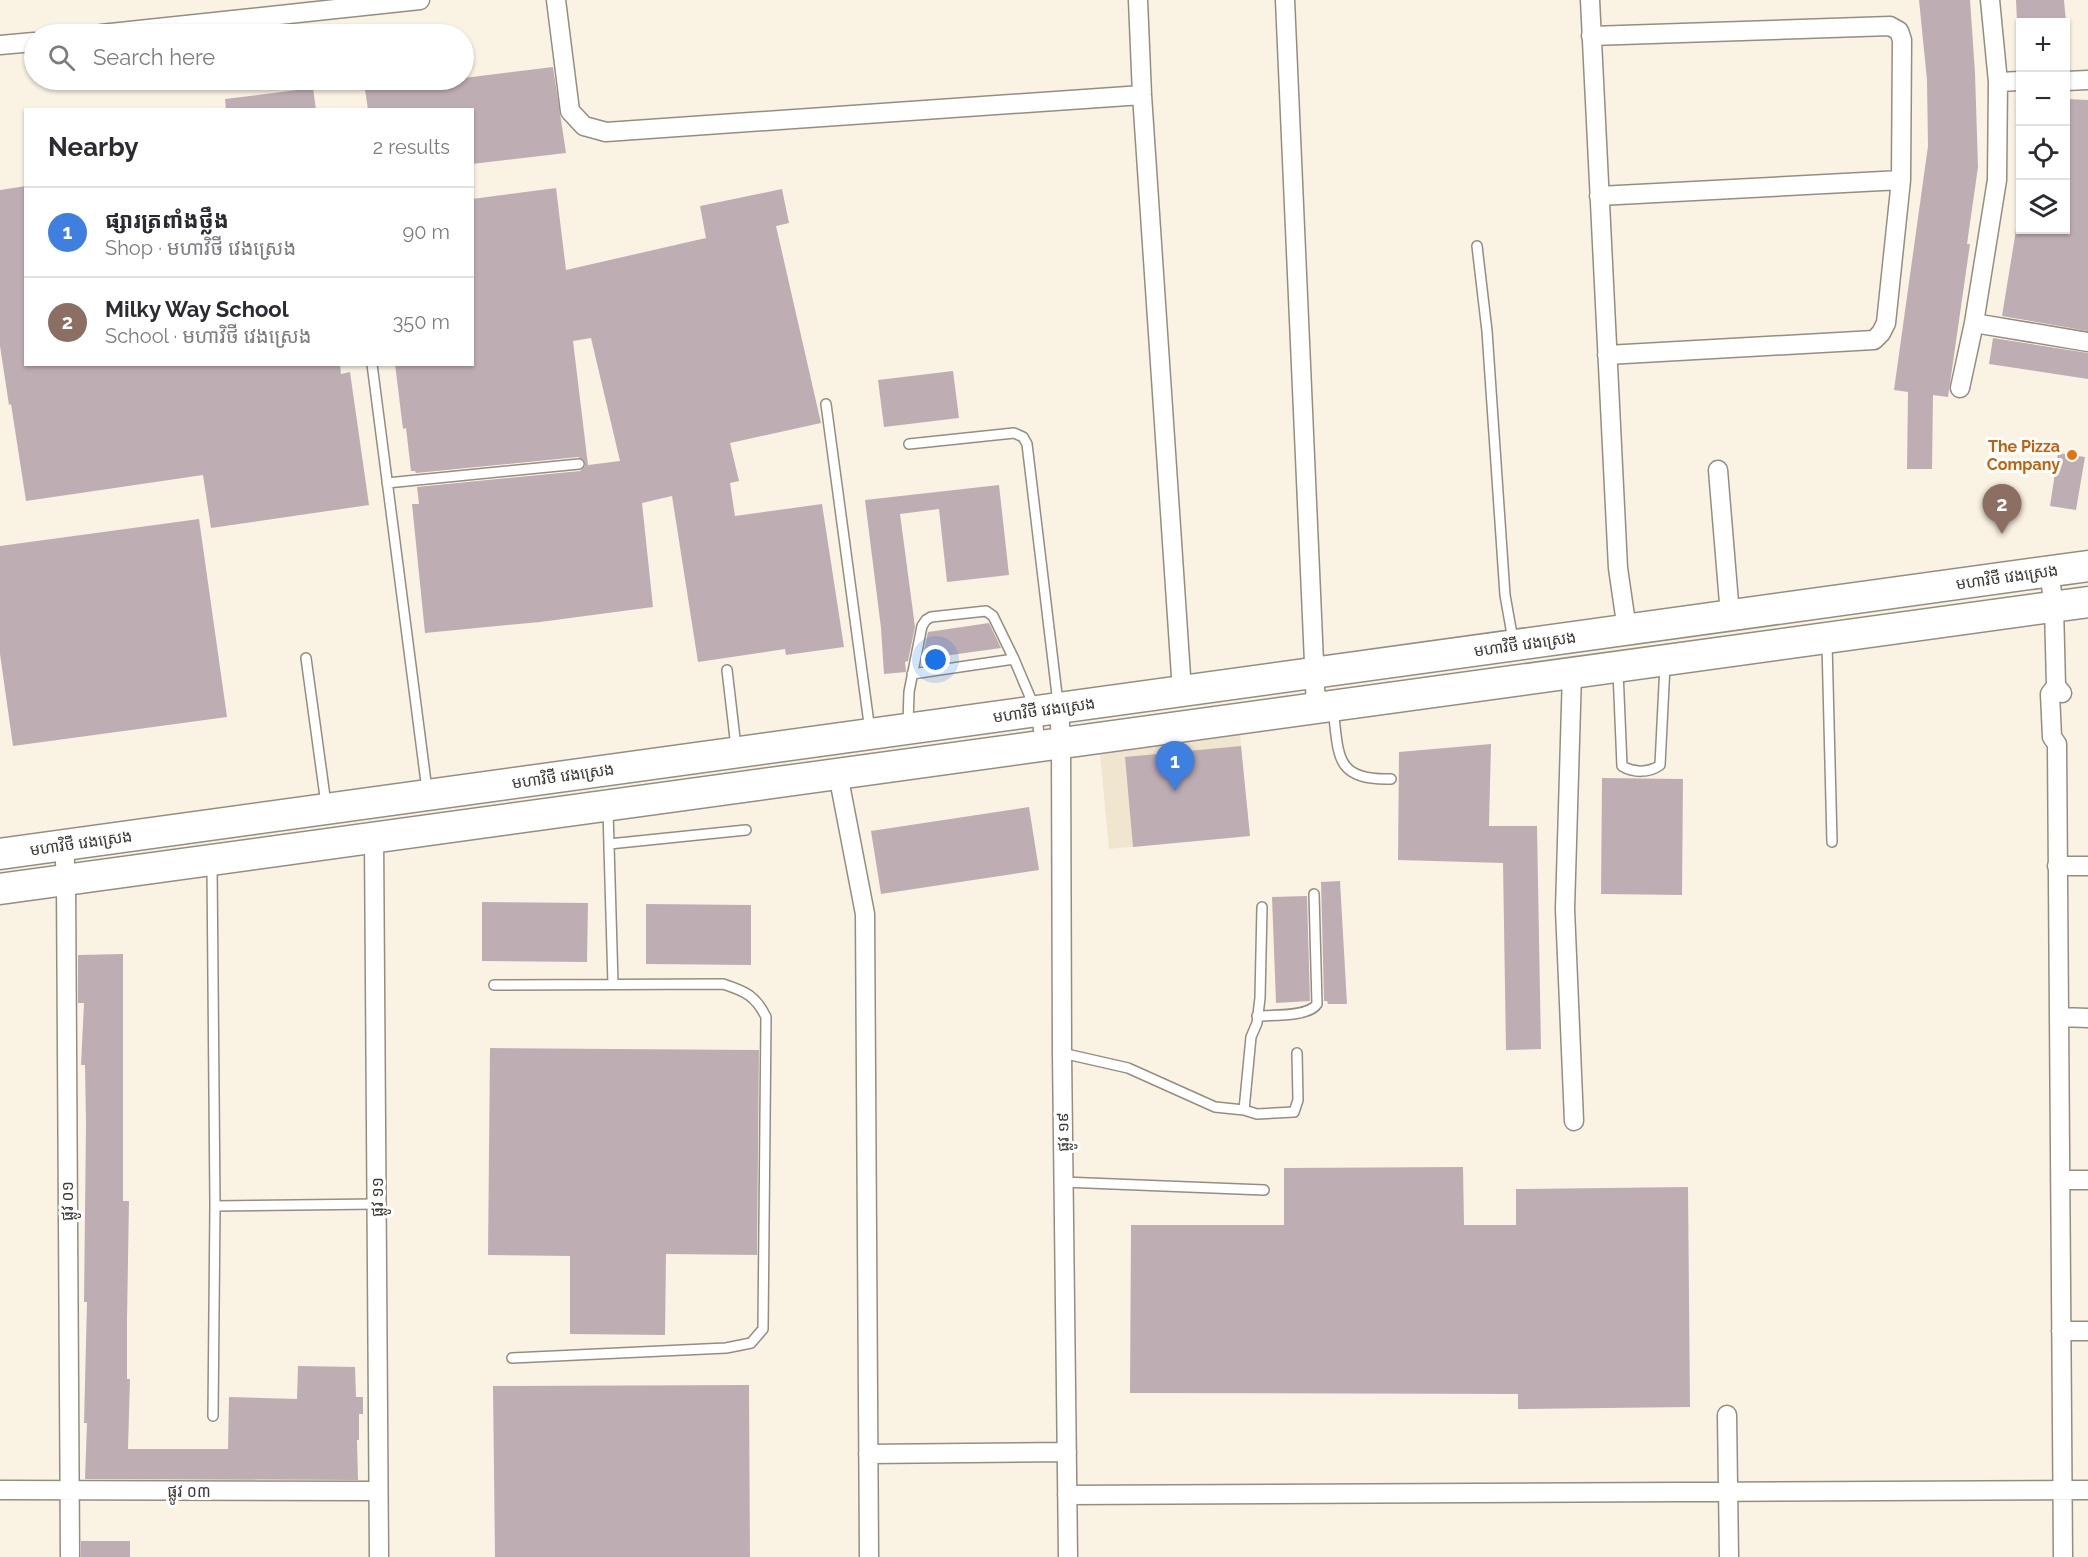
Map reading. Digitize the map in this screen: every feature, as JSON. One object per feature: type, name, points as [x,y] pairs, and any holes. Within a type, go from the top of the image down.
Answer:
[{"type":"main road","name":"មហាវិថី វេងស្រេង","points":[[0,854],[2088,566]]},
{"type":"main road","name":"មហាវិថី វេងស្រេង","points":[[0,889],[2088,602]]},
{"type":"street","points":[[196,24],[420,0]]},
{"type":"street","points":[[556,0],[570,111],[584,126],[606,132],[1142,95]]},
{"type":"street","points":[[1138,0],[1142,95],[1182,691]]},
{"type":"street","points":[[1285,0],[1314,673],[1324,707]]},
{"type":"street","points":[[1590,0],[1618,568],[1627,630]]},
{"type":"street","points":[[1960,388],[1974,323],[1997,180],[1998,82],[1990,0]]},
{"type":"street","points":[[1591,36],[1890,26],[1899,31],[1902,40],[1901,180],[1886,323],[1881,333],[1874,340],[1607,355]]},
{"type":"street","points":[[0,45],[24,43]]},
{"type":"street","points":[[2070,81],[2088,80]]},
{"type":"street","points":[[1998,82],[2016,81]]},
{"type":"street","points":[[1599,196],[1901,180]]},
{"type":"street","points":[[1974,323],[2088,342]]},
{"type":"street","points":[[1718,470],[1730,615]]},
{"type":"street","points":[[2049,571],[2054,607],[2056,686],[2050,694],[2052,737],[2057,744],[2062,1557]]},
{"type":"street","points":[[1572,673],[1565,909],[1574,1121]]},
{"type":"street","name":"ផ្លូវ ១៩","points":[[1047,710],[1051,744],[1062,1053],[1068,1557]]},
{"type":"street","points":[[838,774],[865,914],[869,1557]]},
{"type":"street","name":"ផ្លូវ ១១","points":[[374,837],[379,1557]]},
{"type":"street","name":"ផ្លូវ ០១","points":[[64,845],[70,1557]]},
{"type":"street","points":[[2058,866],[2088,866]]},
{"type":"street","points":[[2059,1017],[2088,1018]]},
{"type":"street","points":[[2060,1180],[2088,1180]]},
{"type":"street","points":[[2061,1331],[2088,1331]]},
{"type":"street","points":[[1727,1415],[1729,1557]]},
{"type":"street","points":[[868,1454],[1067,1452]]},
{"type":"street","name":"ផ្លូវ ០៣","points":[[0,1490],[378,1491]]},
{"type":"street","points":[[1067,1495],[2088,1490]]},
{"type":"lane","points":[[1478,246],[1487,331],[1505,595],[1514,645]]},
{"type":"lane","points":[[372,366],[428,795]]},
{"type":"lane","points":[[826,404],[870,734]]},
{"type":"lane","points":[[909,444],[1014,433],[1023,436],[1027,444],[1047,710]]},
{"type":"lane","points":[[387,483],[579,464]]},
{"type":"lane","points":[[908,729],[912,674],[922,626],[931,617],[986,611],[993,616],[1014,659],[1047,710]]},
{"type":"lane","points":[[1827,638],[1832,842]]},
{"type":"lane","points":[[306,658],[326,809]]},
{"type":"lane","points":[[912,674],[1014,659]]},
{"type":"lane","points":[[1617,667],[1622,766],[1630,771],[1652,771],[1660,765],[1665,660]]},
{"type":"lane","points":[[727,670],[737,752]]},
{"type":"lane","points":[[1324,707],[1338,752],[1349,772],[1375,780],[1391,779]]},
{"type":"lane","points":[[608,805],[613,984]]},
{"type":"lane","points":[[609,844],[746,830]]},
{"type":"lane","points":[[212,860],[215,1206],[213,1416]]},
{"type":"lane","points":[[1257,1016],[1305,1012],[1313,1009],[1317,1004],[1314,894]]},
{"type":"lane","points":[[1244,1110],[1251,1037],[1260,998],[1262,907]]},
{"type":"lane","points":[[494,985],[723,984],[745,991],[758,1003],[766,1017],[763,1329],[751,1343],[726,1348],[512,1358]]},
{"type":"lane","points":[[1062,1053],[1128,1068],[1215,1107],[1244,1110],[1257,1114],[1294,1112],[1298,1100],[1297,1053]]},
{"type":"lane","points":[[1064,1182],[1264,1190]]},
{"type":"lane","points":[[215,1206],[377,1204]]},
{"type":"shaded area","points":[[1238,714],[1250,836],[1109,849],[1098,733]]},
{"type":"building","points":[[1919,0],[1970,0],[1978,167],[1967,244],[1970,244],[1948,397],[1933,395],[1932,469],[1907,469],[1908,392],[1894,390],[1928,146],[1927,80]]},
{"type":"building","points":[[2016,0],[2064,0],[2066,18],[2017,18]]},
{"type":"building","points":[[553,67],[566,153],[474,164],[474,108],[368,108],[365,90],[474,90],[474,77]]},
{"type":"building","points":[[313,90],[316,108],[226,108],[225,99]]},
{"type":"building","points":[[2070,99],[2088,100],[2088,331],[2002,316],[2016,230],[2016,234],[2070,234]]},
{"type":"building","points":[[24,186],[24,366],[340,366],[341,374],[350,372],[369,505],[211,528],[203,475],[26,501],[0,346],[0,190]]},
{"type":"building","points":[[556,188],[566,270],[706,238],[700,206],[782,189],[789,223],[776,226],[821,423],[730,443],[739,481],[730,483],[735,516],[822,504],[844,647],[786,655],[785,649],[698,662],[672,496],[642,503],[653,607],[540,622],[425,633],[412,504],[419,504],[417,487],[580,471],[585,466],[584,460],[578,457],[416,473],[411,471],[406,428],[403,429],[395,366],[474,366],[474,199]],"holes":[[[591,338],[620,461],[588,465],[573,341]]]},
{"type":"building","points":[[1993,338],[2088,353],[2088,379],[1989,364]]},
{"type":"building","points":[[953,371],[959,418],[884,427],[878,380]]},
{"type":"building","points":[[2058,453],[2085,457],[2076,510],[2050,506]]},
{"type":"building","points":[[999,485],[1009,575],[947,582],[939,509],[900,514],[915,627],[908,661],[905,662],[906,672],[884,674],[881,628],[865,500]]},
{"type":"building","points":[[199,519],[227,717],[13,746],[0,654],[0,546]]},
{"type":"building","points":[[989,623],[1001,648],[922,659],[928,632]]},
{"type":"building","points":[[1491,744],[1489,826],[1537,826],[1541,1049],[1506,1050],[1503,863],[1398,860],[1399,752]]},
{"type":"building","points":[[1241,746],[1250,836],[1133,847],[1125,757]]},
{"type":"building","points":[[1602,778],[1683,779],[1682,895],[1601,894]]},
{"type":"building","points":[[1029,807],[1039,870],[881,894],[871,831]]},
{"type":"building","points":[[1340,881],[1347,1004],[1328,1004],[1324,1001],[1321,882]]},
{"type":"building","points":[[1307,896],[1310,1001],[1276,1003],[1272,897]]},
{"type":"building","points":[[482,902],[588,903],[587,962],[482,961]]},
{"type":"building","points":[[646,904],[751,905],[751,965],[646,964]]},
{"type":"building","points":[[123,954],[123,1201],[129,1201],[128,1449],[228,1449],[229,1397],[297,1399],[298,1366],[355,1367],[356,1397],[363,1397],[363,1414],[359,1414],[359,1440],[357,1440],[358,1480],[85,1479],[87,1423],[84,1423],[87,1302],[84,1302],[86,1124],[85,1065],[81,1065],[84,1003],[78,1003],[78,955]]},
{"type":"building","points":[[490,1048],[759,1050],[757,1255],[666,1254],[665,1335],[570,1334],[570,1256],[488,1255]]},
{"type":"building","points":[[1463,1167],[1464,1225],[1516,1225],[1516,1189],[1688,1187],[1690,1407],[1518,1409],[1518,1394],[1130,1393],[1131,1225],[1284,1225],[1284,1168]]},
{"type":"building","points":[[749,1385],[750,1557],[495,1557],[493,1386]]},
{"type":"building","points":[[81,1541],[130,1541],[130,1557],[81,1557]]},
{"type":"place","name":"The Pizza Company","points":[[2072,455]]},
{"type":"place","name":"Milky Way School","points":[[2002,534]]},
{"type":"place","name":"ផ្សារត្រពាំងថ្លឹង","points":[[1175,791]]}]
